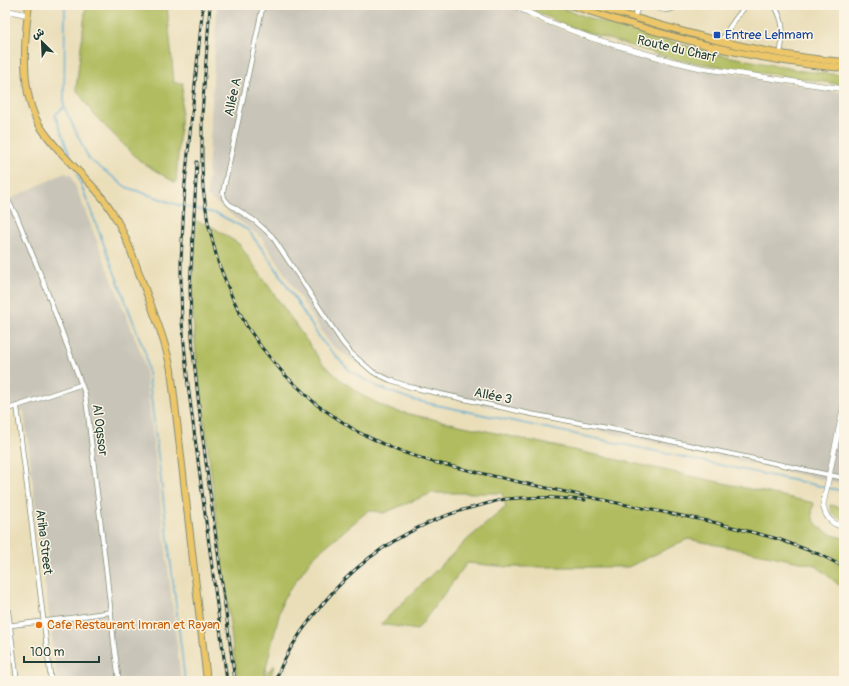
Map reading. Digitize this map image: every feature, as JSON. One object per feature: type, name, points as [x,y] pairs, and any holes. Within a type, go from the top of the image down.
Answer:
[{"type":"main road","points":[[29,5],[26,34],[26,78],[28,95],[37,120],[60,152],[102,197],[115,217],[130,249],[158,323],[172,370],[207,681]]},
{"type":"main road","points":[[570,5],[628,24],[699,44],[770,59],[844,68]]},
{"type":"main road","points":[[592,5],[634,18],[721,41],[780,54],[844,62]]},
{"type":"street","name":"Allée A","points":[[223,192],[263,5]]},
{"type":"street","name":"Route du Charf","points":[[513,5],[544,20],[591,38],[671,61],[702,68],[844,89]]},
{"type":"street","points":[[634,18],[639,5]]},
{"type":"street","points":[[652,5],[654,7],[672,10],[679,5]]},
{"type":"street","points":[[721,41],[739,12],[747,5]]},
{"type":"street","points":[[774,5],[778,11],[783,26],[783,42],[780,54]]},
{"type":"street","points":[[5,10],[28,15]]},
{"type":"street","name":"Allée 3","points":[[223,192],[224,198],[229,204],[255,221],[272,236],[342,342],[351,353],[373,372],[390,380],[410,387],[531,414],[623,432],[828,477],[844,478]]},
{"type":"street","name":"Al Oqssor","points":[[5,195],[19,222],[42,278],[80,385],[85,394],[119,681]]},
{"type":"street","points":[[5,208],[10,206]]},
{"type":"street","points":[[5,410],[80,385]]},
{"type":"street","points":[[844,404],[823,505],[824,512],[828,519],[844,527]]},
{"type":"street","name":"Ariha Street","points":[[16,406],[51,681]]},
{"type":"street","points":[[5,586],[7,625],[17,681]]},
{"type":"street","points":[[7,625],[111,612]]},
{"type":"shaded area","points":[[217,5],[513,5],[538,21],[625,53],[844,93],[844,484],[386,384],[330,344],[261,237],[207,196]]},
{"type":"shaded area","points":[[65,173],[71,175],[144,361],[181,681],[57,681],[24,411],[5,410],[5,201]]},
{"type":"green space","points":[[86,5],[167,5],[174,83],[183,83],[176,183],[141,162],[95,116],[76,89]]},
{"type":"green space","points":[[522,5],[553,5],[595,20],[716,54],[803,71],[844,75],[844,85],[676,60],[567,26]]},
{"type":"green space","points":[[195,221],[211,226],[239,244],[323,364],[363,396],[391,410],[814,503],[812,513],[813,518],[819,527],[829,533],[844,538],[844,589],[815,565],[688,539],[628,567],[508,567],[467,563],[417,630],[381,624],[468,539],[506,507],[502,493],[432,493],[384,513],[369,510],[313,557],[283,599],[264,676],[274,665],[270,681],[237,681],[196,353],[192,307]]},
{"type":"green space","points":[[830,505],[844,508],[844,520],[833,515]]},
{"type":"waterway","points":[[65,5],[64,107],[55,115],[72,161]]},
{"type":"waterway","points":[[64,107],[89,159],[126,187],[178,205],[218,214],[248,230],[273,264],[321,340],[350,371],[378,387],[413,400],[825,487]]},
{"type":"waterway","points":[[77,174],[146,355],[185,681]]},
{"type":"waterway","points":[[828,488],[844,491]]},
{"type":"railway","points":[[203,5],[185,183],[181,261],[182,322],[188,385],[227,681]]},
{"type":"railway","points":[[210,5],[202,115],[202,164],[203,188],[208,223],[218,262],[232,297],[246,325],[262,348],[284,374],[317,405],[356,431],[396,450],[433,462],[519,482],[713,522],[778,539],[821,555],[844,567]]},
{"type":"railway","points":[[197,162],[190,287],[193,351],[201,425],[235,681]]},
{"type":"railway","points":[[275,681],[282,664],[296,639],[328,597],[356,569],[384,547],[399,538],[432,521],[465,509],[503,499],[536,497],[585,500]]},
{"type":"place","name":"Entree Lehmam","points":[[717,35]]},
{"type":"place","name":"Cafe Restaurant Imran et Rayan","points":[[39,625]]}]
